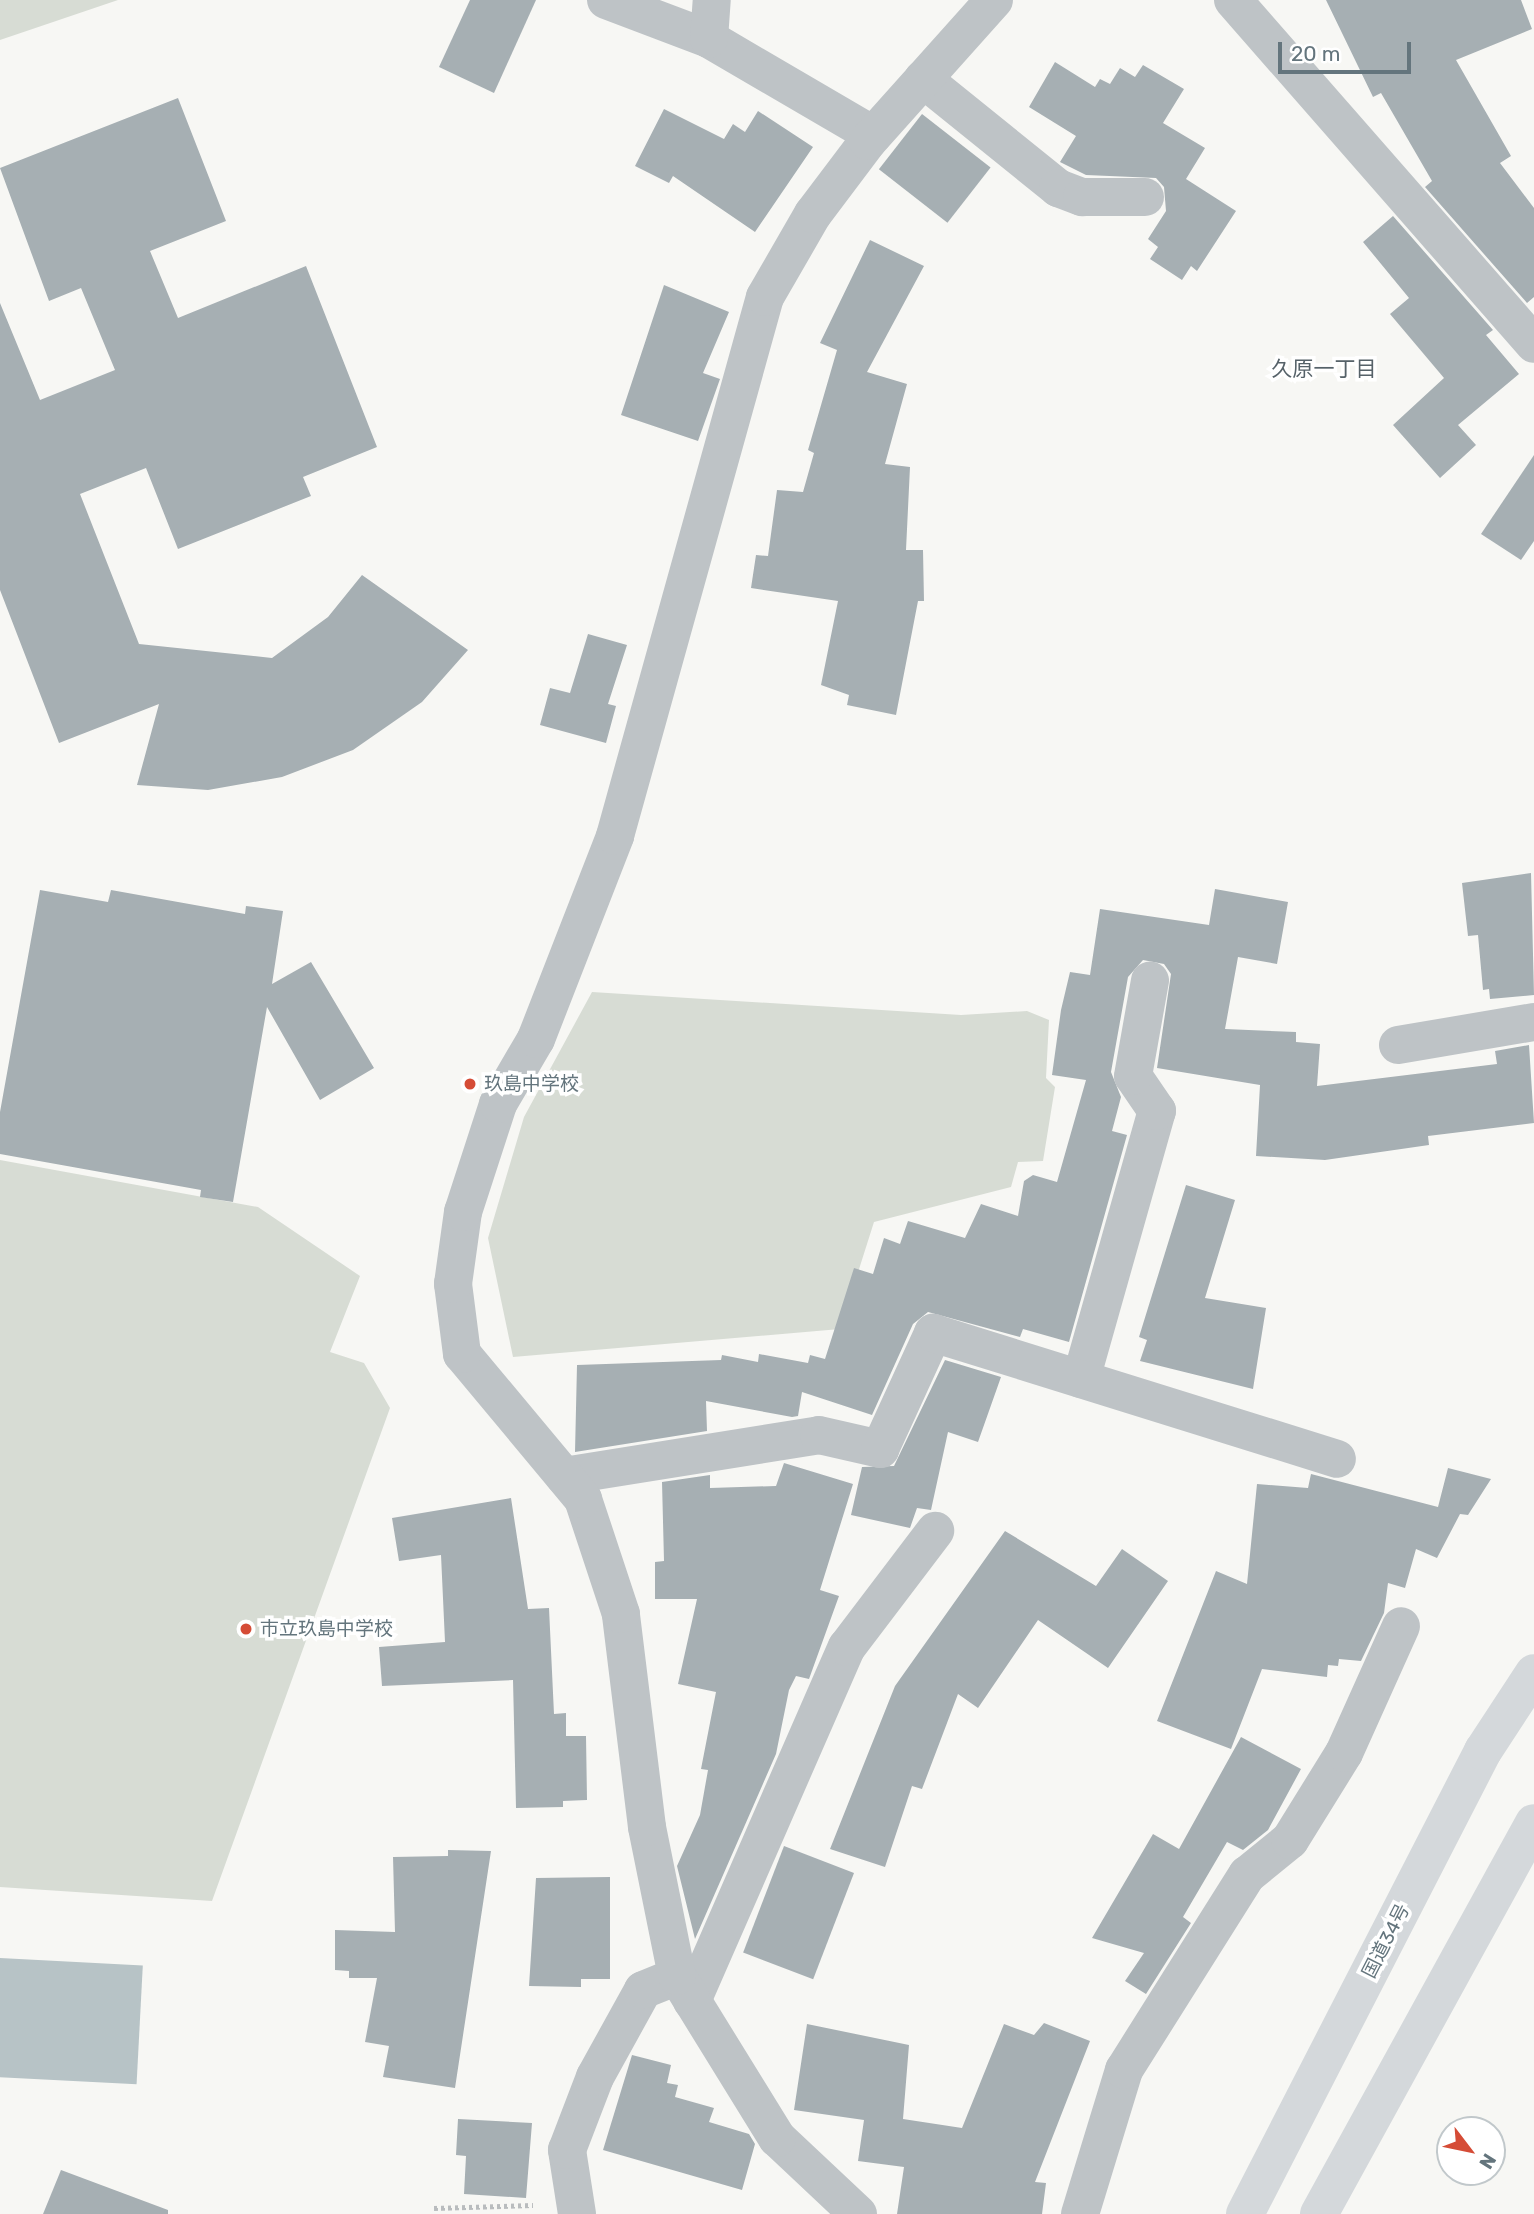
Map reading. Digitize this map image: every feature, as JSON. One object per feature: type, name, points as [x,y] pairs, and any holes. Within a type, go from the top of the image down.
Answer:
[{"type":"highway","name":"国道34号","points":[[1245,2214],[1483,1751],[1534,1673]]},
{"type":"highway","points":[[1319,2214],[1534,1823]]},
{"type":"street","points":[[606,0],[709,39],[873,135]]},
{"type":"street","points":[[709,39],[712,0]]},
{"type":"street","points":[[858,2214],[777,2138],[685,1988],[647,1827],[621,1614],[583,1499],[462,1354],[453,1284],[463,1212],[498,1104],[536,1039],[615,836],[765,297],[813,214],[873,135],[994,0]]},
{"type":"street","points":[[1233,0],[1533,340]]},
{"type":"street","points":[[923,79],[1058,188],[1082,197],[1145,197]]},
{"type":"street","points":[[1081,1380],[1157,1111],[1133,1076],[1150,981]]},
{"type":"street","points":[[1398,1045],[1534,1022]]},
{"type":"street","points":[[564,1476],[819,1435],[880,1449],[933,1333],[1337,1459]]},
{"type":"street","points":[[685,1988],[847,1647],[935,1531]]},
{"type":"street","points":[[1080,2214],[1124,2070],[1247,1875],[1290,1840],[1330,1775],[1401,1626]]},
{"type":"street","points":[[576,2207],[568,2150],[595,2077],[643,1990],[685,1988]]},
{"type":"path","points":[[434,2208],[484,2210],[576,2207]]},
{"type":"shaded area","points":[[0,0],[118,0],[0,40]]},
{"type":"shaded area","points":[[592,992],[961,1015],[1027,1011],[1049,1020],[1046,1078],[1055,1087],[1043,1161],[1018,1162],[1011,1187],[874,1222],[840,1329],[513,1357],[488,1238],[524,1117]]},
{"type":"shaded area","points":[[0,1160],[258,1207],[360,1276],[330,1352],[364,1363],[390,1408],[212,1901],[0,1887]]},
{"type":"shaded area","points":[[0,1958],[143,1965],[137,2084],[0,2077]]},
{"type":"building","points":[[470,0],[536,0],[494,93],[439,67]]},
{"type":"building","points":[[1326,0],[1521,0],[1532,29],[1456,60],[1511,156],[1500,163],[1534,208],[1534,297],[1527,303],[1425,187],[1432,181],[1381,93],[1373,97]]},
{"type":"building","points":[[1055,62],[1095,87],[1100,79],[1110,84],[1120,68],[1135,77],[1143,65],[1184,89],[1163,123],[1205,148],[1186,179],[1236,211],[1197,271],[1191,266],[1182,280],[1150,259],[1158,247],[1148,239],[1166,211],[1164,187],[1156,178],[1086,175],[1060,162],[1076,136],[1029,107]]},
{"type":"building","points":[[178,98],[226,221],[150,251],[178,318],[306,266],[377,447],[303,477],[311,496],[178,549],[146,468],[80,494],[139,644],[272,658],[328,617],[362,575],[468,650],[422,702],[353,750],[282,777],[208,790],[137,785],[159,704],[59,743],[0,590],[0,303],[40,400],[115,370],[81,288],[49,301],[0,168]]},
{"type":"building","points":[[664,109],[724,139],[733,124],[745,132],[758,111],[813,147],[755,232],[673,176],[669,183],[635,166]]},
{"type":"building","points":[[922,114],[991,168],[947,223],[879,169]]},
{"type":"building","points":[[1393,216],[1493,330],[1486,335],[1519,374],[1458,425],[1476,445],[1440,478],[1393,425],[1444,378],[1390,314],[1409,298],[1363,242]]},
{"type":"building","points":[[870,240],[924,266],[867,372],[907,384],[885,464],[910,467],[906,550],[923,550],[924,601],[918,601],[896,715],[847,705],[849,695],[821,685],[838,601],[751,588],[756,555],[768,556],[777,490],[803,492],[814,453],[808,450],[837,350],[820,343]]},
{"type":"building","points":[[664,285],[729,312],[703,373],[720,379],[698,441],[621,415]]},
{"type":"building","points":[[1534,455],[1534,541],[1521,560],[1481,534]]},
{"type":"building","points":[[588,634],[627,645],[608,704],[616,706],[606,743],[540,725],[550,688],[570,693]]},
{"type":"building","points":[[1531,873],[1534,995],[1490,999],[1489,989],[1483,990],[1478,935],[1468,936],[1462,883]]},
{"type":"building","points":[[1215,889],[1288,902],[1277,964],[1238,957],[1225,1029],[1296,1032],[1296,1042],[1320,1044],[1317,1086],[1497,1064],[1495,1051],[1529,1045],[1534,1123],[1428,1136],[1429,1145],[1325,1160],[1256,1156],[1260,1085],[1157,1068],[1171,974],[1164,964],[1143,960],[1128,977],[1111,1072],[1121,1097],[1112,1131],[1127,1135],[1069,1342],[1023,1329],[1020,1337],[928,1312],[913,1324],[872,1415],[802,1392],[798,1416],[792,1417],[706,1401],[707,1431],[575,1452],[577,1365],[721,1360],[722,1355],[758,1362],[759,1354],[808,1363],[810,1355],[825,1359],[854,1268],[873,1274],[884,1238],[900,1244],[908,1221],[965,1238],[981,1204],[1018,1216],[1024,1181],[1033,1175],[1057,1182],[1086,1080],[1052,1075],[1061,1010],[1070,972],[1090,975],[1100,909],[1209,925]]},
{"type":"building","points":[[40,890],[108,902],[111,890],[245,914],[246,906],[283,911],[272,984],[311,962],[374,1068],[320,1100],[267,1007],[233,1202],[200,1197],[201,1190],[0,1154],[0,1112]]},
{"type":"building","points":[[1186,1185],[1235,1200],[1205,1298],[1266,1308],[1253,1389],[1140,1361],[1147,1340],[1139,1337]]},
{"type":"building","points":[[945,1360],[1001,1377],[978,1442],[948,1432],[931,1510],[917,1508],[910,1528],[851,1515],[862,1467],[894,1466]]},
{"type":"building","points":[[784,1463],[853,1484],[820,1590],[839,1596],[809,1679],[796,1676],[789,1690],[776,1754],[695,1939],[677,1866],[700,1815],[708,1770],[701,1769],[716,1692],[678,1684],[697,1599],[655,1599],[655,1562],[664,1561],[662,1482],[710,1475],[710,1488],[776,1486]]},
{"type":"building","points":[[1448,1468],[1491,1479],[1468,1515],[1460,1514],[1437,1558],[1416,1549],[1405,1588],[1388,1583],[1384,1613],[1361,1661],[1339,1659],[1338,1666],[1328,1665],[1327,1677],[1262,1669],[1231,1749],[1157,1721],[1216,1571],[1247,1584],[1257,1484],[1308,1488],[1311,1474],[1438,1507]]},
{"type":"building","points":[[511,1498],[528,1609],[549,1608],[554,1714],[566,1713],[566,1736],[586,1736],[587,1800],[563,1801],[563,1807],[516,1808],[513,1680],[382,1686],[379,1647],[445,1642],[441,1555],[399,1561],[392,1518]]},
{"type":"building","points":[[1005,1531],[1096,1586],[1122,1549],[1168,1581],[1108,1668],[1038,1620],[978,1708],[958,1694],[922,1789],[912,1786],[885,1867],[830,1849],[895,1686]]},
{"type":"building","points":[[1241,1737],[1301,1769],[1268,1830],[1243,1850],[1227,1842],[1183,1917],[1191,1923],[1146,1994],[1125,1981],[1144,1953],[1092,1938],[1153,1834],[1179,1849]]},
{"type":"building","points":[[784,1846],[854,1873],[813,1979],[743,1952]]},
{"type":"building","points":[[448,1850],[491,1851],[455,2088],[383,2077],[389,2046],[365,2042],[377,1978],[349,1978],[349,1971],[335,1970],[335,1930],[395,1932],[393,1857],[448,1856]]},
{"type":"building","points":[[610,1877],[610,1979],[581,1979],[581,1987],[529,1986],[536,1878]]},
{"type":"building","points":[[1044,2023],[1090,2041],[1035,2182],[1046,2183],[1042,2214],[897,2214],[904,2167],[858,2161],[864,2120],[794,2110],[807,2024],[909,2045],[903,2119],[962,2128],[1004,2024],[1034,2035]]},
{"type":"building","points":[[632,2055],[671,2065],[667,2083],[678,2085],[675,2097],[714,2108],[709,2122],[749,2134],[755,2144],[742,2190],[603,2150]]},
{"type":"building","points":[[458,2119],[532,2123],[526,2198],[464,2194],[466,2156],[456,2155]]},
{"type":"building","points":[[61,2170],[168,2210],[168,2214],[43,2214]]},
{"type":"place","name":"玖島中学校","points":[[470,1084]]},
{"type":"place","name":"市立玖島中学校","points":[[246,1629]]},
{"type":"district","name":"久原一丁目","points":[[1324,369]]}]
